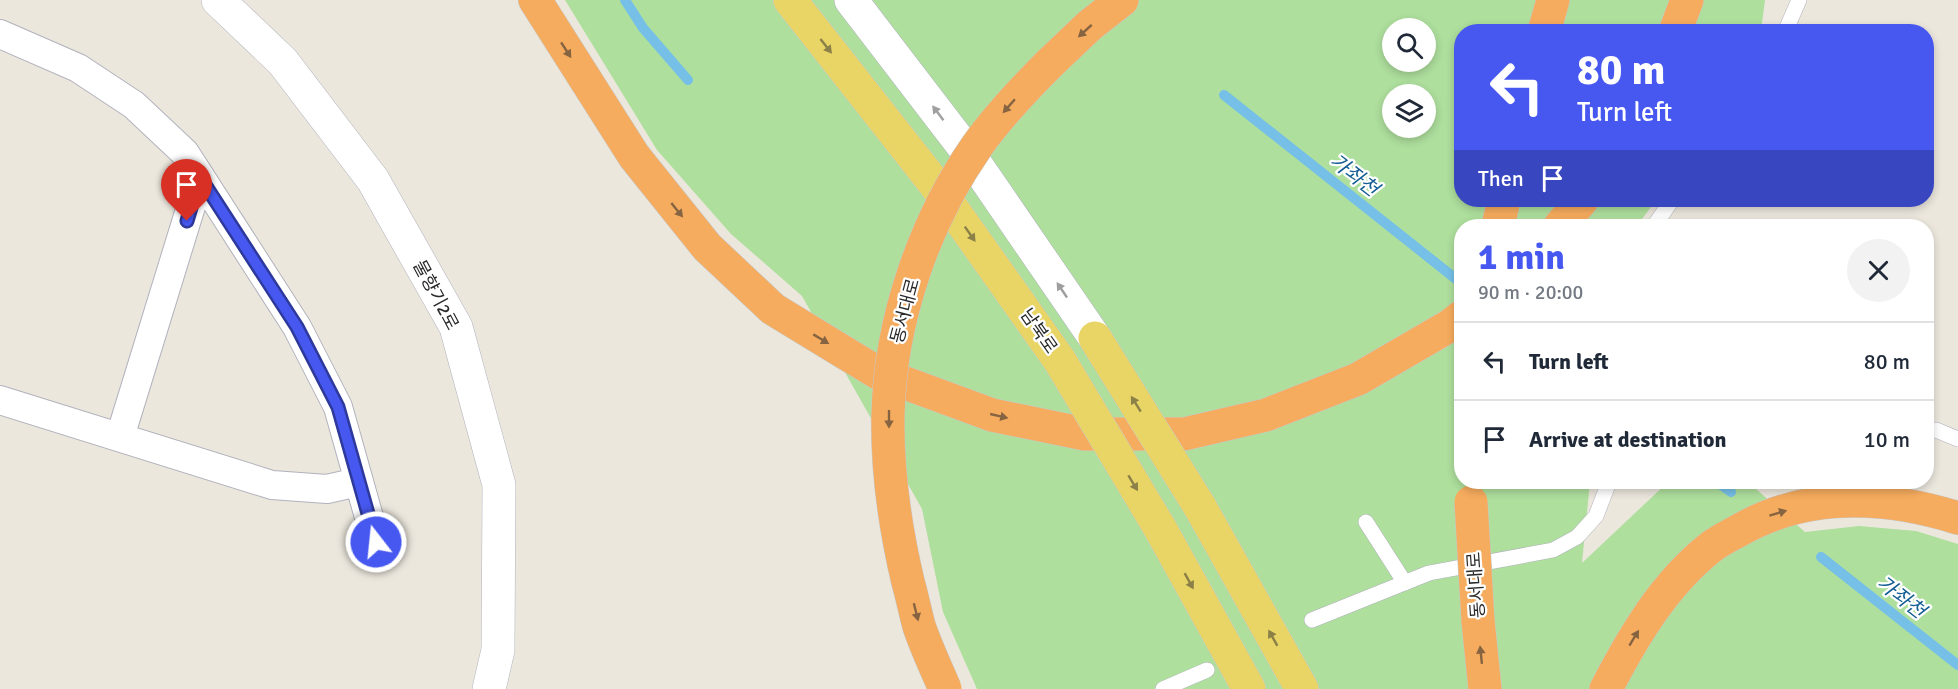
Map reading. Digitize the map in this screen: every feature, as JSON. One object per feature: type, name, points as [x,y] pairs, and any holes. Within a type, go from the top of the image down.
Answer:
[{"type":"highway","points":[[535,0],[634,156],[707,247],[773,309],[878,373],[992,415],[1085,434],[1184,434],[1266,415],[1358,379],[1454,323]]},
{"type":"highway","name":"동서대로","points":[[945,689],[919,626],[900,546],[890,474],[888,414],[894,355],[906,299],[925,243],[950,190],[977,146],[1006,108],[1049,64],[1090,25],[1122,0]]},
{"type":"highway","points":[[1546,24],[1553,0]]},
{"type":"highway","points":[[1678,24],[1687,0]]},
{"type":"highway","points":[[1566,219],[1576,207]]},
{"type":"highway","name":"동서대로","points":[[1471,492],[1478,621],[1485,689]]},
{"type":"highway","points":[[1606,689],[1635,636],[1669,588],[1711,546],[1757,520],[1809,504],[1864,499],[1924,507],[1958,518]]},
{"type":"main road","name":"남북로","points":[[790,0],[934,183],[1060,361],[1161,530],[1249,689]]},
{"type":"main road","points":[[1095,338],[1200,507],[1302,689]]},
{"type":"street","name":"물향기2로","points":[[218,0],[283,62],[373,180],[456,327],[499,485],[498,650],[489,689]]},
{"type":"street","points":[[851,0],[966,150],[1095,338]]},
{"type":"street","points":[[0,34],[78,68],[134,105],[184,153],[297,327],[338,407],[376,542]]},
{"type":"street","points":[[120,437],[200,177]]},
{"type":"street","points":[[0,400],[272,485],[327,489],[358,482]]},
{"type":"lane","points":[[1788,24],[1799,0]]},
{"type":"lane","points":[[1934,430],[1958,439]]},
{"type":"lane","points":[[1312,620],[1429,573],[1553,550],[1577,537],[1596,516],[1606,489]]},
{"type":"lane","points":[[1366,522],[1405,583]]},
{"type":"lane","points":[[1163,689],[1207,670]]},
{"type":"green space","points":[[565,0],[1765,0],[1762,24],[1454,24],[1454,207],[1651,207],[1642,219],[1454,219],[1454,489],[1589,489],[1582,563],[1661,489],[1756,489],[1805,532],[1859,526],[1916,531],[1958,544],[1958,689],[977,689],[943,612],[922,509],[802,296],[731,234],[657,150]]},
{"type":"waterway","name":"가좌천","points":[[625,0],[643,28],[688,80]]},
{"type":"waterway","name":"가좌천","points":[[1224,95],[1454,277]]},
{"type":"waterway","name":"가좌천","points":[[1727,489],[1731,492]]},
{"type":"waterway","name":"가좌천","points":[[1821,557],[1958,665]]},
{"type":"route","points":[[187,221],[200,177],[297,327],[338,407],[376,542]]}]
